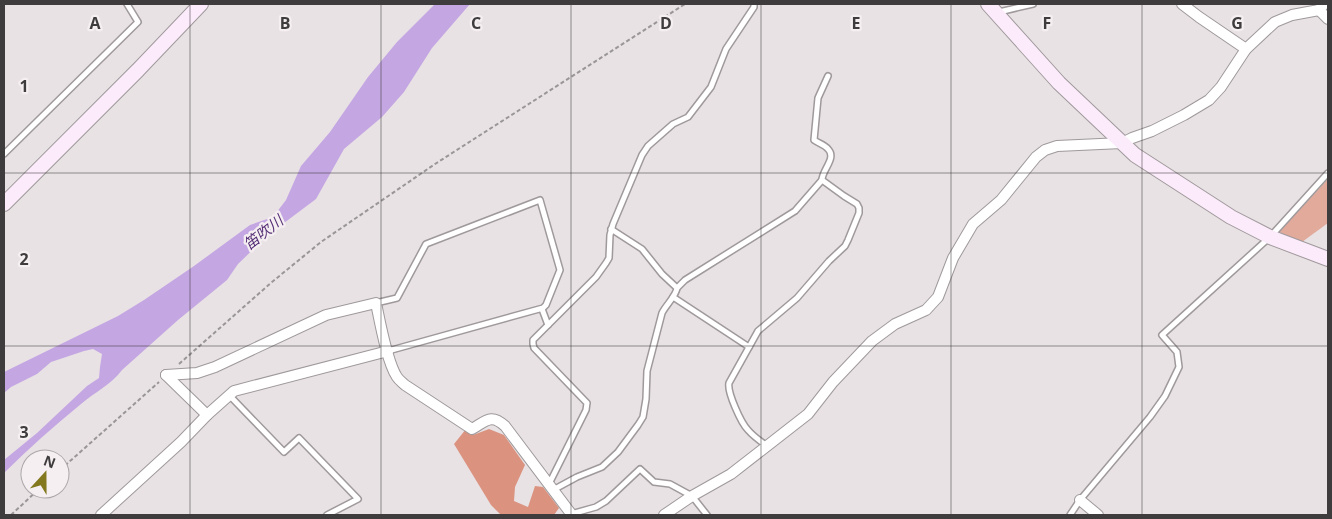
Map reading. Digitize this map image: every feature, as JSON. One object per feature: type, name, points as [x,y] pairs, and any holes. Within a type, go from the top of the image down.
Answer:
[{"type":"street","points":[[4,204],[201,4]]},
{"type":"street","points":[[1182,4],[1246,50]]},
{"type":"street","points":[[664,515],[692,496],[731,474],[808,414],[833,382],[872,341],[895,324],[926,310],[938,297],[953,258],[973,224],[1001,200],[1036,157],[1044,150],[1057,146],[1122,143],[1152,131],[1209,100],[1221,87],[1246,50],[1275,22],[1322,7],[1328,19]]},
{"type":"street","points":[[992,8],[1059,83],[1134,155],[1232,216],[1270,237],[1328,259]]},
{"type":"street","points":[[166,376],[197,373],[215,367],[326,315],[376,303],[388,352],[398,378],[405,385],[472,429],[489,420],[498,420],[505,426],[551,487],[568,514]]},
{"type":"street","points":[[101,515],[181,442],[206,415],[234,391],[388,352]]},
{"type":"street","points":[[166,376],[206,415]]},
{"type":"street","points":[[1080,500],[1098,515]]},
{"type":"lane","points":[[4,154],[138,22],[127,4]]},
{"type":"lane","points":[[551,487],[586,410],[586,404],[534,348],[533,340],[596,277],[606,263],[609,258],[611,229],[642,155],[648,146],[673,124],[688,117],[711,87],[726,49],[754,8],[754,4]]},
{"type":"lane","points":[[992,8],[1033,4]]},
{"type":"lane","points":[[551,487],[602,467],[618,452],[638,425],[643,417],[647,371],[662,313],[666,305],[677,293],[677,288],[685,280],[795,211],[822,180],[821,177],[831,160],[831,153],[814,140],[818,98],[828,76]]},
{"type":"lane","points":[[1070,515],[1080,500],[1166,396],[1179,368],[1177,352],[1162,335],[1270,237],[1328,174]]},
{"type":"lane","points":[[766,446],[747,429],[730,396],[728,387],[758,331],[797,298],[829,261],[845,246],[848,240],[859,213],[859,208],[857,204],[822,180]]},
{"type":"lane","points":[[376,303],[397,298],[426,244],[540,200],[560,270],[546,305],[542,309],[388,352]]},
{"type":"lane","points":[[611,229],[642,249],[662,274],[677,288]]},
{"type":"lane","points":[[673,297],[749,347]]},
{"type":"lane","points":[[542,309],[548,325]]},
{"type":"lane","points":[[230,395],[284,452],[299,438],[358,499],[327,515]]},
{"type":"lane","points":[[568,514],[596,507],[606,501],[640,469],[654,482],[670,484],[692,496],[708,515]]},
{"type":"path","points":[[70,461],[272,282],[321,242],[435,164],[685,4]]},
{"type":"path","points":[[11,515],[28,499]]},
{"type":"shaded area","points":[[1328,179],[1328,223],[1302,242],[1279,232]]},
{"type":"shaded area","points":[[466,429],[473,435],[489,429],[504,435],[525,465],[515,487],[514,501],[528,507],[535,486],[543,487],[559,508],[554,515],[501,515],[491,505],[454,444]]},
{"type":"water","name":"笛吹川","points":[[435,4],[470,4],[432,48],[404,92],[382,117],[344,149],[316,199],[268,235],[238,264],[227,280],[178,320],[113,380],[86,400],[29,449],[20,449],[20,457],[4,473],[4,460],[37,433],[87,386],[99,378],[102,354],[93,349],[51,362],[37,374],[11,387],[4,393],[4,372],[118,316],[194,266],[250,225],[273,217],[286,200],[301,166],[330,132],[368,77],[397,42]]}]
